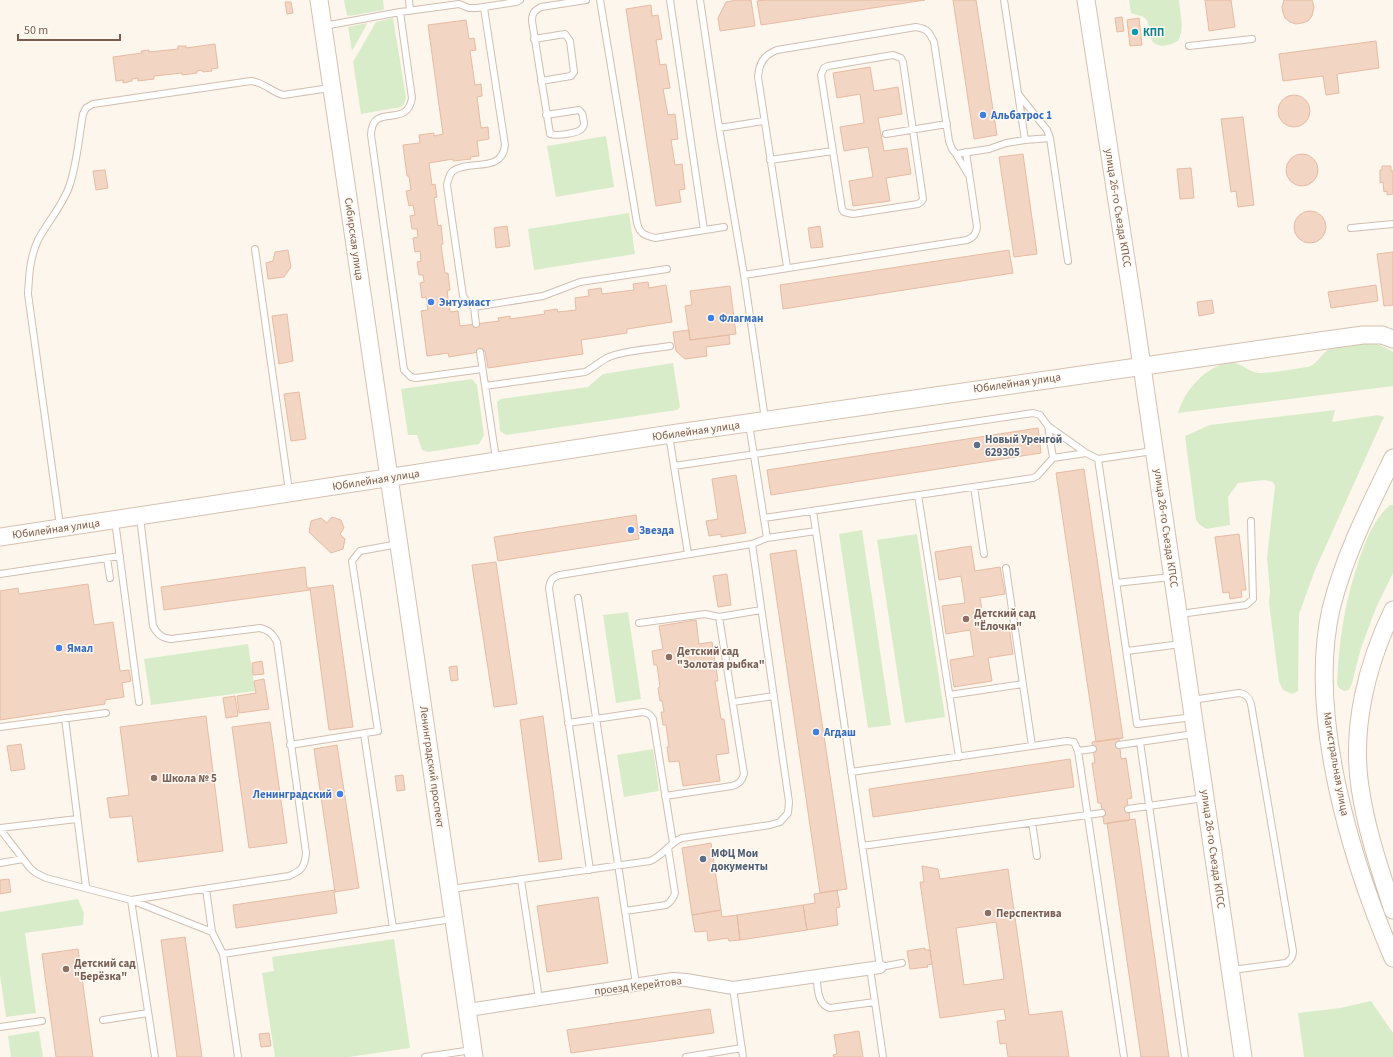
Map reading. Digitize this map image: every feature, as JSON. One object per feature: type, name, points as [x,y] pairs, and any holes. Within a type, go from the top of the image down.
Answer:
[{"type":"main road","name":"Сибирская улица","points":[[319,0],[389,478]]},
{"type":"main road","name":"улица 26-го Съезда КПСС","points":[[1086,0],[1142,365],[1243,1057]]},
{"type":"main road","name":"Юбилейная улица","points":[[0,537],[669,434],[1142,365],[1363,335],[1382,335],[1393,338]]},
{"type":"main road","name":"Магистральная улица","points":[[1393,458],[1371,502],[1338,584],[1331,610],[1327,634],[1324,675],[1325,704],[1334,771],[1344,813],[1374,910],[1393,958]]},
{"type":"main road","name":"Ленинградский проспект","points":[[389,478],[474,1054]]},
{"type":"main road","name":"Магистральная улица","points":[[1393,610],[1386,624],[1368,678],[1361,707],[1358,734],[1360,786],[1365,815],[1372,847],[1393,910]]},
{"type":"street","name":"проезд Керейтова","points":[[468,1010],[673,979],[733,988],[875,967]]},
{"type":"lane","points":[[409,0],[410,11]]},
{"type":"lane","points":[[323,26],[459,2],[469,8],[484,8],[520,0]]},
{"type":"lane","points":[[546,115],[579,110],[583,114],[584,128],[579,131],[554,135],[550,134],[546,115],[534,39],[532,14],[535,10],[541,7],[586,0]]},
{"type":"lane","points":[[600,0],[636,223],[639,231],[655,238],[724,227]]},
{"type":"lane","points":[[670,0],[704,230]]},
{"type":"lane","points":[[700,0],[744,275],[757,422],[754,454],[767,538]]},
{"type":"lane","points":[[1004,0],[1025,140]]},
{"type":"lane","points":[[484,8],[505,145],[504,151],[500,158],[493,162],[460,168],[453,171],[449,177],[447,185],[463,296],[467,302],[474,306],[543,296],[580,282],[667,269]]},
{"type":"lane","points":[[400,12],[412,98],[411,106],[402,114],[381,117],[376,120],[371,126],[371,135],[404,370],[411,377],[416,378],[482,369]]},
{"type":"lane","points":[[787,268],[758,77],[759,67],[763,59],[770,53],[778,50],[916,27],[924,28],[930,33],[934,42],[949,141],[952,149],[970,177]]},
{"type":"lane","points":[[534,39],[565,34],[570,41],[574,72],[571,76],[541,81]]},
{"type":"lane","points":[[1189,46],[1252,39]]},
{"type":"lane","points":[[893,55],[901,58],[923,194],[921,202],[918,204],[852,214],[844,212],[842,209],[833,151],[821,75],[824,68],[828,66],[893,55]]},
{"type":"lane","points":[[60,528],[28,294],[28,274],[31,259],[38,241],[64,198],[70,184],[83,114],[86,108],[93,104],[251,81],[258,81],[278,93],[284,94],[332,88]]},
{"type":"lane","points":[[1018,94],[1047,130],[1050,138],[1068,261]]},
{"type":"lane","points":[[720,128],[764,121]]},
{"type":"lane","points":[[886,134],[947,124]]},
{"type":"lane","points":[[956,154],[990,149],[1006,143],[1050,138]]},
{"type":"lane","points":[[770,160],[833,151]]},
{"type":"lane","points":[[744,275],[973,238],[977,227],[966,152]]},
{"type":"lane","points":[[1351,228],[1393,224]]},
{"type":"lane","points":[[255,249],[290,493]]},
{"type":"lane","points":[[474,306],[476,324]]},
{"type":"lane","points":[[485,386],[585,372],[616,354],[670,346]]},
{"type":"lane","points":[[480,352],[496,461]]},
{"type":"lane","points":[[674,466],[1033,413],[1040,415],[1048,426],[1086,453],[1098,459],[1154,450]]},
{"type":"lane","points":[[1048,426],[1053,458]]},
{"type":"lane","points":[[669,434],[688,554]]},
{"type":"lane","points":[[764,518],[1033,478],[1037,476],[1053,458],[1086,453]]},
{"type":"lane","points":[[1098,459],[1137,724],[1193,717]]},
{"type":"lane","points":[[974,487],[984,554]]},
{"type":"lane","points":[[918,495],[959,756]]},
{"type":"lane","points":[[813,511],[862,846],[875,967],[875,1002],[883,1057]]},
{"type":"lane","points":[[131,900],[289,876],[298,872],[305,863],[306,853],[277,642],[274,636],[266,630],[260,628],[171,639],[163,638],[157,633],[153,626],[140,516]]},
{"type":"lane","points":[[115,520],[139,702]]},
{"type":"lane","points":[[1178,615],[1246,605],[1254,599],[1251,521]]},
{"type":"lane","points":[[590,870],[549,588],[550,582],[554,577],[560,575],[752,544],[767,538],[816,531]]},
{"type":"lane","points":[[290,745],[378,731],[352,561],[360,550],[399,544]]},
{"type":"lane","points":[[450,890],[650,861],[657,858],[676,840],[682,838],[770,825],[780,822],[788,812],[789,802],[752,544]]},
{"type":"lane","points":[[0,574],[120,556]]},
{"type":"lane","points":[[107,558],[110,578]]},
{"type":"lane","points":[[1006,568],[1032,746]]},
{"type":"lane","points":[[1116,583],[1173,577]]},
{"type":"lane","points":[[578,598],[636,984]]},
{"type":"lane","points":[[639,623],[704,614],[720,616],[761,610]]},
{"type":"lane","points":[[665,796],[732,786],[739,784],[744,774],[720,616]]},
{"type":"lane","points":[[1127,651],[1183,643]]},
{"type":"lane","points":[[949,695],[1023,684]]},
{"type":"lane","points":[[1191,700],[1239,693],[1244,694],[1249,698],[1293,951],[1293,956],[1290,961],[1286,963],[1231,971]]},
{"type":"lane","points":[[733,702],[774,696]]},
{"type":"lane","points":[[568,723],[643,712],[651,715],[653,719],[673,843]]},
{"type":"lane","points":[[0,728],[106,713]]},
{"type":"lane","points":[[65,718],[86,887]]},
{"type":"lane","points":[[364,734],[393,928]]},
{"type":"lane","points":[[1119,745],[1196,734]]},
{"type":"lane","points":[[851,772],[1032,746],[1070,741],[1074,742],[1078,751],[1124,1057]]},
{"type":"lane","points":[[1140,742],[1185,1057]]},
{"type":"lane","points":[[1078,751],[1093,749]]},
{"type":"lane","points":[[1128,809],[1205,798]]},
{"type":"lane","points":[[862,846],[1102,812]]},
{"type":"lane","points":[[0,829],[77,819]]},
{"type":"lane","points":[[1032,822],[1037,856]]},
{"type":"lane","points":[[0,829],[30,868],[41,876],[131,900],[212,932]]},
{"type":"lane","points":[[625,911],[666,905],[673,898],[675,893],[668,848]]},
{"type":"lane","points":[[0,863],[24,859]]},
{"type":"lane","points":[[521,880],[539,999]]},
{"type":"lane","points":[[206,889],[212,932],[223,954],[238,1057]]},
{"type":"lane","points":[[131,900],[155,1057]]},
{"type":"lane","points":[[223,954],[454,919]]},
{"type":"lane","points":[[875,967],[902,963]]},
{"type":"lane","points":[[816,976],[820,1001],[826,1007],[830,1008],[875,1002]]},
{"type":"lane","points":[[733,988],[743,1057]]},
{"type":"lane","points":[[103,1020],[148,1013]]},
{"type":"lane","points":[[0,1027],[42,1021]]},
{"type":"lane","points":[[686,1057],[742,1048]]},
{"type":"lane","points":[[424,1057],[474,1054]]},
{"type":"green space","points":[[344,0],[383,0],[384,9],[349,16],[347,15]]},
{"type":"green space","points":[[1129,0],[1179,0],[1182,26],[1178,41],[1162,46],[1155,43],[1150,36],[1147,20],[1141,16],[1131,13]]},
{"type":"green space","points":[[393,18],[406,98],[404,104],[401,107],[361,114],[353,62],[376,22]]},
{"type":"green space","points":[[367,24],[352,51],[348,27]]},
{"type":"green space","points":[[606,136],[614,187],[556,197],[547,146]]},
{"type":"green space","points":[[629,213],[635,254],[534,270],[528,229]]},
{"type":"green space","points":[[1371,343],[1380,345],[1393,352],[1393,386],[1178,413],[1181,404],[1198,379],[1215,367],[1234,363],[1256,373],[1277,372],[1311,366],[1325,352],[1334,347]]},
{"type":"green space","points":[[673,363],[680,407],[677,410],[506,435],[500,431],[497,402],[501,399],[588,387],[603,374]]},
{"type":"green space","points":[[472,379],[477,385],[484,435],[479,444],[428,452],[422,450],[417,435],[408,435],[401,389]]},
{"type":"green space","points":[[1335,410],[1332,422],[1378,415],[1384,417],[1315,570],[1299,614],[1298,691],[1292,694],[1283,690],[1279,682],[1269,603],[1270,591],[1267,558],[1275,486],[1273,482],[1264,480],[1238,483],[1228,497],[1230,525],[1206,529],[1196,520],[1185,436],[1210,425]]},
{"type":"green space","points":[[1390,505],[1393,505],[1393,573],[1376,608],[1361,648],[1352,683],[1349,690],[1344,691],[1339,688],[1337,684],[1338,667],[1341,635],[1350,589],[1368,536],[1384,510]]},
{"type":"green space","points":[[862,530],[891,725],[868,728],[839,534]]},
{"type":"green space","points":[[917,534],[945,717],[905,723],[877,540]]},
{"type":"green space","points":[[628,612],[641,699],[616,703],[603,615]]},
{"type":"green space","points":[[248,644],[255,691],[151,705],[144,659]]},
{"type":"green space","points":[[653,749],[659,791],[624,797],[617,755]]},
{"type":"green space","points":[[78,899],[84,913],[83,925],[25,933],[36,1013],[6,1017],[0,975],[0,912]]},
{"type":"green space","points":[[394,939],[410,1048],[349,1057],[275,1057],[262,973],[274,971],[272,957]]},
{"type":"green space","points":[[1371,1001],[1393,1033],[1393,1057],[1304,1057],[1298,1013],[1340,1008]]},
{"type":"green space","points":[[39,1031],[43,1057],[11,1057],[8,1036]]},
{"type":"building","points":[[751,0],[755,26],[720,31],[718,18],[726,2]]},
{"type":"building","points":[[925,0],[761,25],[757,1]]},
{"type":"building","points":[[953,0],[976,0],[997,135],[974,139]]},
{"type":"building","points":[[1205,0],[1231,0],[1235,27],[1209,31]]},
{"type":"building","points":[[1284,0],[1312,0],[1314,7],[1312,16],[1308,21],[1302,23],[1296,24],[1290,22],[1285,18],[1283,13],[1282,7]]},
{"type":"building","points":[[285,2],[291,2],[293,13],[287,14]]},
{"type":"building","points":[[651,5],[652,16],[658,15],[662,39],[656,40],[660,65],[666,64],[670,88],[663,89],[668,115],[675,114],[678,139],[671,140],[675,165],[682,164],[685,189],[679,190],[681,202],[656,206],[626,9]]},
{"type":"building","points":[[1122,17],[1124,31],[1117,32],[1115,18]]},
{"type":"building","name":"КПП","points":[[1139,18],[1142,45],[1130,46],[1127,20]]},
{"type":"building","points":[[466,20],[469,39],[474,38],[476,50],[470,51],[475,85],[481,84],[482,96],[477,97],[481,128],[488,127],[489,139],[477,141],[479,156],[470,157],[471,159],[453,161],[453,159],[429,163],[432,185],[435,184],[437,197],[434,198],[438,226],[441,225],[443,244],[441,245],[445,273],[448,273],[450,290],[447,291],[450,312],[458,311],[460,326],[499,321],[498,318],[510,316],[510,319],[545,314],[544,311],[557,309],[558,312],[576,310],[575,298],[589,296],[588,290],[601,288],[602,294],[634,290],[633,284],[648,282],[649,288],[666,285],[672,322],[627,329],[627,333],[581,340],[583,354],[488,368],[485,351],[449,357],[448,353],[427,356],[421,311],[428,310],[426,297],[422,298],[420,283],[424,282],[423,275],[419,275],[417,262],[421,261],[420,251],[415,252],[413,238],[418,237],[417,229],[412,229],[410,216],[415,215],[413,205],[409,206],[406,191],[411,190],[409,176],[407,176],[403,145],[420,143],[419,135],[434,133],[434,136],[443,134],[428,25]]},
{"type":"building","points":[[1376,41],[1379,68],[1337,74],[1339,93],[1326,95],[1323,76],[1283,81],[1279,54]]},
{"type":"building","points":[[215,44],[218,68],[211,69],[212,71],[203,72],[202,70],[197,71],[197,73],[182,75],[182,73],[154,76],[154,79],[138,81],[138,78],[123,83],[123,80],[116,81],[113,57],[142,53],[141,51],[149,50],[149,52],[178,49],[178,46],[186,46],[186,48]]},
{"type":"building","points":[[870,67],[874,91],[898,87],[902,114],[878,118],[884,151],[907,148],[911,174],[886,178],[890,201],[853,206],[849,181],[873,177],[868,147],[844,151],[840,127],[864,123],[860,94],[837,98],[833,73]]},
{"type":"building","points":[[1291,95],[1297,95],[1307,102],[1310,111],[1309,117],[1303,124],[1297,127],[1291,127],[1281,120],[1278,114],[1278,108],[1285,98]]},
{"type":"building","points":[[1243,117],[1254,205],[1238,207],[1236,191],[1231,192],[1221,119]]},
{"type":"building","points":[[1023,154],[1037,254],[1014,257],[999,157]]},
{"type":"building","points":[[1299,154],[1305,154],[1315,161],[1318,170],[1317,176],[1311,183],[1305,186],[1299,186],[1289,179],[1286,173],[1286,167],[1293,157]]},
{"type":"building","points":[[1382,166],[1391,166],[1391,171],[1393,171],[1393,194],[1387,195],[1387,191],[1384,192],[1383,182],[1380,183],[1380,170],[1382,170]]},
{"type":"building","points":[[1191,168],[1194,198],[1180,199],[1177,169]]},
{"type":"building","points":[[105,170],[108,188],[96,190],[93,171]]},
{"type":"building","points":[[1307,211],[1313,211],[1323,218],[1326,227],[1325,233],[1319,240],[1313,243],[1307,243],[1297,236],[1294,230],[1294,224],[1301,214]]},
{"type":"building","points":[[507,226],[510,246],[496,248],[494,228]]},
{"type":"building","points":[[820,226],[823,247],[811,248],[808,228]]},
{"type":"building","points":[[288,250],[291,267],[284,277],[268,279],[266,263],[273,261],[275,252]]},
{"type":"building","points":[[1009,250],[1013,273],[783,309],[780,285]]},
{"type":"building","points":[[1393,252],[1393,305],[1384,306],[1377,254]]},
{"type":"building","points":[[1376,285],[1378,301],[1331,308],[1328,292]]},
{"type":"building","name":"Флагман","points":[[730,286],[736,334],[690,340],[685,306],[692,305],[690,291]]},
{"type":"building","points":[[1212,300],[1214,313],[1199,316],[1197,302]]},
{"type":"building","points":[[287,314],[293,361],[279,364],[272,316]]},
{"type":"building","points":[[689,330],[690,340],[729,335],[730,344],[706,347],[707,356],[685,359],[676,351],[673,332]]},
{"type":"building","points":[[299,392],[306,439],[291,441],[284,394]]},
{"type":"building","points":[[1038,428],[1041,453],[771,495],[767,470]]},
{"type":"building","points":[[1084,469],[1123,738],[1096,742],[1056,473]]},
{"type":"building","points":[[736,475],[746,533],[721,537],[721,534],[709,536],[706,521],[718,519],[712,479]]},
{"type":"building","points":[[636,515],[639,539],[498,561],[494,537]]},
{"type":"building","points":[[332,517],[341,520],[344,528],[340,534],[345,539],[343,549],[331,553],[309,532],[311,521],[321,518],[327,523]]},
{"type":"building","points":[[1239,534],[1246,590],[1241,590],[1242,597],[1230,599],[1229,592],[1223,593],[1215,537]]},
{"type":"building","points":[[971,546],[975,571],[1000,567],[1005,594],[980,598],[985,631],[1009,627],[1013,654],[988,658],[992,681],[954,687],[950,660],[974,656],[970,630],[946,634],[942,606],[965,603],[961,576],[939,580],[935,552]]},
{"type":"building","points":[[796,550],[847,889],[820,893],[770,554]]},
{"type":"building","points":[[496,562],[517,704],[494,707],[472,565]]},
{"type":"building","points":[[305,567],[307,588],[310,588],[310,590],[164,610],[161,587]]},
{"type":"building","points":[[727,574],[731,605],[718,607],[713,576]]},
{"type":"building","name":"Ямал","points":[[88,584],[94,625],[113,622],[120,671],[129,670],[131,681],[122,683],[124,697],[105,700],[105,704],[0,720],[0,591],[18,588],[19,594]]},
{"type":"building","points":[[333,585],[353,727],[329,730],[310,588]]},
{"type":"building","points":[[696,620],[699,644],[712,642],[718,681],[715,681],[721,719],[724,719],[729,753],[716,755],[720,781],[683,786],[679,761],[669,762],[667,747],[669,747],[666,725],[663,725],[661,712],[664,712],[662,700],[660,701],[658,688],[660,687],[657,665],[654,665],[652,651],[663,649],[659,626]]},
{"type":"building","points":[[262,661],[264,674],[253,675],[252,663]]},
{"type":"building","points":[[457,666],[458,680],[451,681],[449,667]]},
{"type":"building","points":[[264,679],[269,709],[239,713],[237,696],[256,693],[254,681]]},
{"type":"building","points":[[235,696],[238,716],[226,718],[223,698]]},
{"type":"building","points":[[206,716],[223,851],[138,862],[132,816],[110,818],[107,798],[129,795],[120,727]]},
{"type":"building","points":[[543,716],[562,859],[539,862],[520,720]]},
{"type":"building","points":[[270,722],[287,843],[249,848],[232,727]]},
{"type":"building","points":[[1119,738],[1121,759],[1126,758],[1132,798],[1127,799],[1130,820],[1104,824],[1101,803],[1098,803],[1092,763],[1095,763],[1092,742]]},
{"type":"building","points":[[21,744],[25,769],[11,771],[7,746]]},
{"type":"building","points":[[337,745],[359,888],[335,892],[314,749]]},
{"type":"building","points":[[1070,759],[1074,787],[873,817],[869,789]]},
{"type":"building","points":[[403,775],[405,790],[397,791],[395,776]]},
{"type":"building","points":[[1135,819],[1169,1057],[1141,1057],[1107,823]]},
{"type":"building","points":[[711,843],[721,910],[692,915],[682,848]]},
{"type":"building","points":[[922,866],[938,869],[940,879],[1008,869],[1029,1015],[1062,1011],[1069,1057],[1008,1057],[1006,1043],[1000,1044],[997,1021],[1006,1020],[1004,1009],[940,1018],[920,882],[924,882]],"holes":[[[996,922],[1004,979],[964,985],[956,928]]]},
{"type":"building","points":[[9,879],[11,892],[0,894],[0,880]]},
{"type":"building","points":[[335,890],[337,913],[236,928],[233,905]]},
{"type":"building","points":[[837,890],[840,907],[836,908],[838,925],[807,930],[803,905],[815,903],[814,894]]},
{"type":"building","points":[[598,897],[608,963],[547,972],[537,906]]},
{"type":"building","points":[[803,905],[807,930],[740,940],[737,915]]},
{"type":"building","points":[[721,910],[722,917],[737,915],[740,940],[729,941],[728,938],[708,941],[707,931],[695,932],[692,915]]},
{"type":"building","points":[[185,937],[202,1057],[177,1057],[161,940]]},
{"type":"building","points":[[925,948],[925,950],[930,950],[932,964],[927,965],[928,967],[910,969],[907,951]]},
{"type":"building","points":[[78,949],[93,1057],[56,1057],[42,954]]},
{"type":"building","points":[[710,1009],[714,1033],[571,1053],[567,1030]]},
{"type":"building","points":[[859,1031],[863,1057],[834,1057],[833,1055],[837,1054],[834,1035]]},
{"type":"building","points":[[269,1033],[271,1046],[261,1047],[259,1034]]},
{"type":"place","name":"КПП","points":[[1135,32]]},
{"type":"place","name":"Альбатрос 1","points":[[983,115]]},
{"type":"place","name":"Энтузиаст","points":[[431,302]]},
{"type":"place","name":"Флагман","points":[[711,318]]},
{"type":"place","name":"Новый Уренгой 629305","points":[[977,445]]},
{"type":"place","name":"Звезда","points":[[631,530]]},
{"type":"place","name":"Детский сад \"Ёлочка\"","points":[[966,619]]},
{"type":"place","name":"Ямал","points":[[59,648]]},
{"type":"place","name":"Детский сад \"Золотая рыбка\"","points":[[669,657]]},
{"type":"place","name":"Агдаш","points":[[816,732]]},
{"type":"place","name":"Школа № 5","points":[[154,778]]},
{"type":"place","name":"Ленинградский","points":[[340,794]]},
{"type":"place","name":"МФЦ Мои документы","points":[[703,859]]},
{"type":"place","name":"Перспектива","points":[[988,913]]},
{"type":"place","name":"Детский сад \"Берёзка\"","points":[[66,969]]}]
